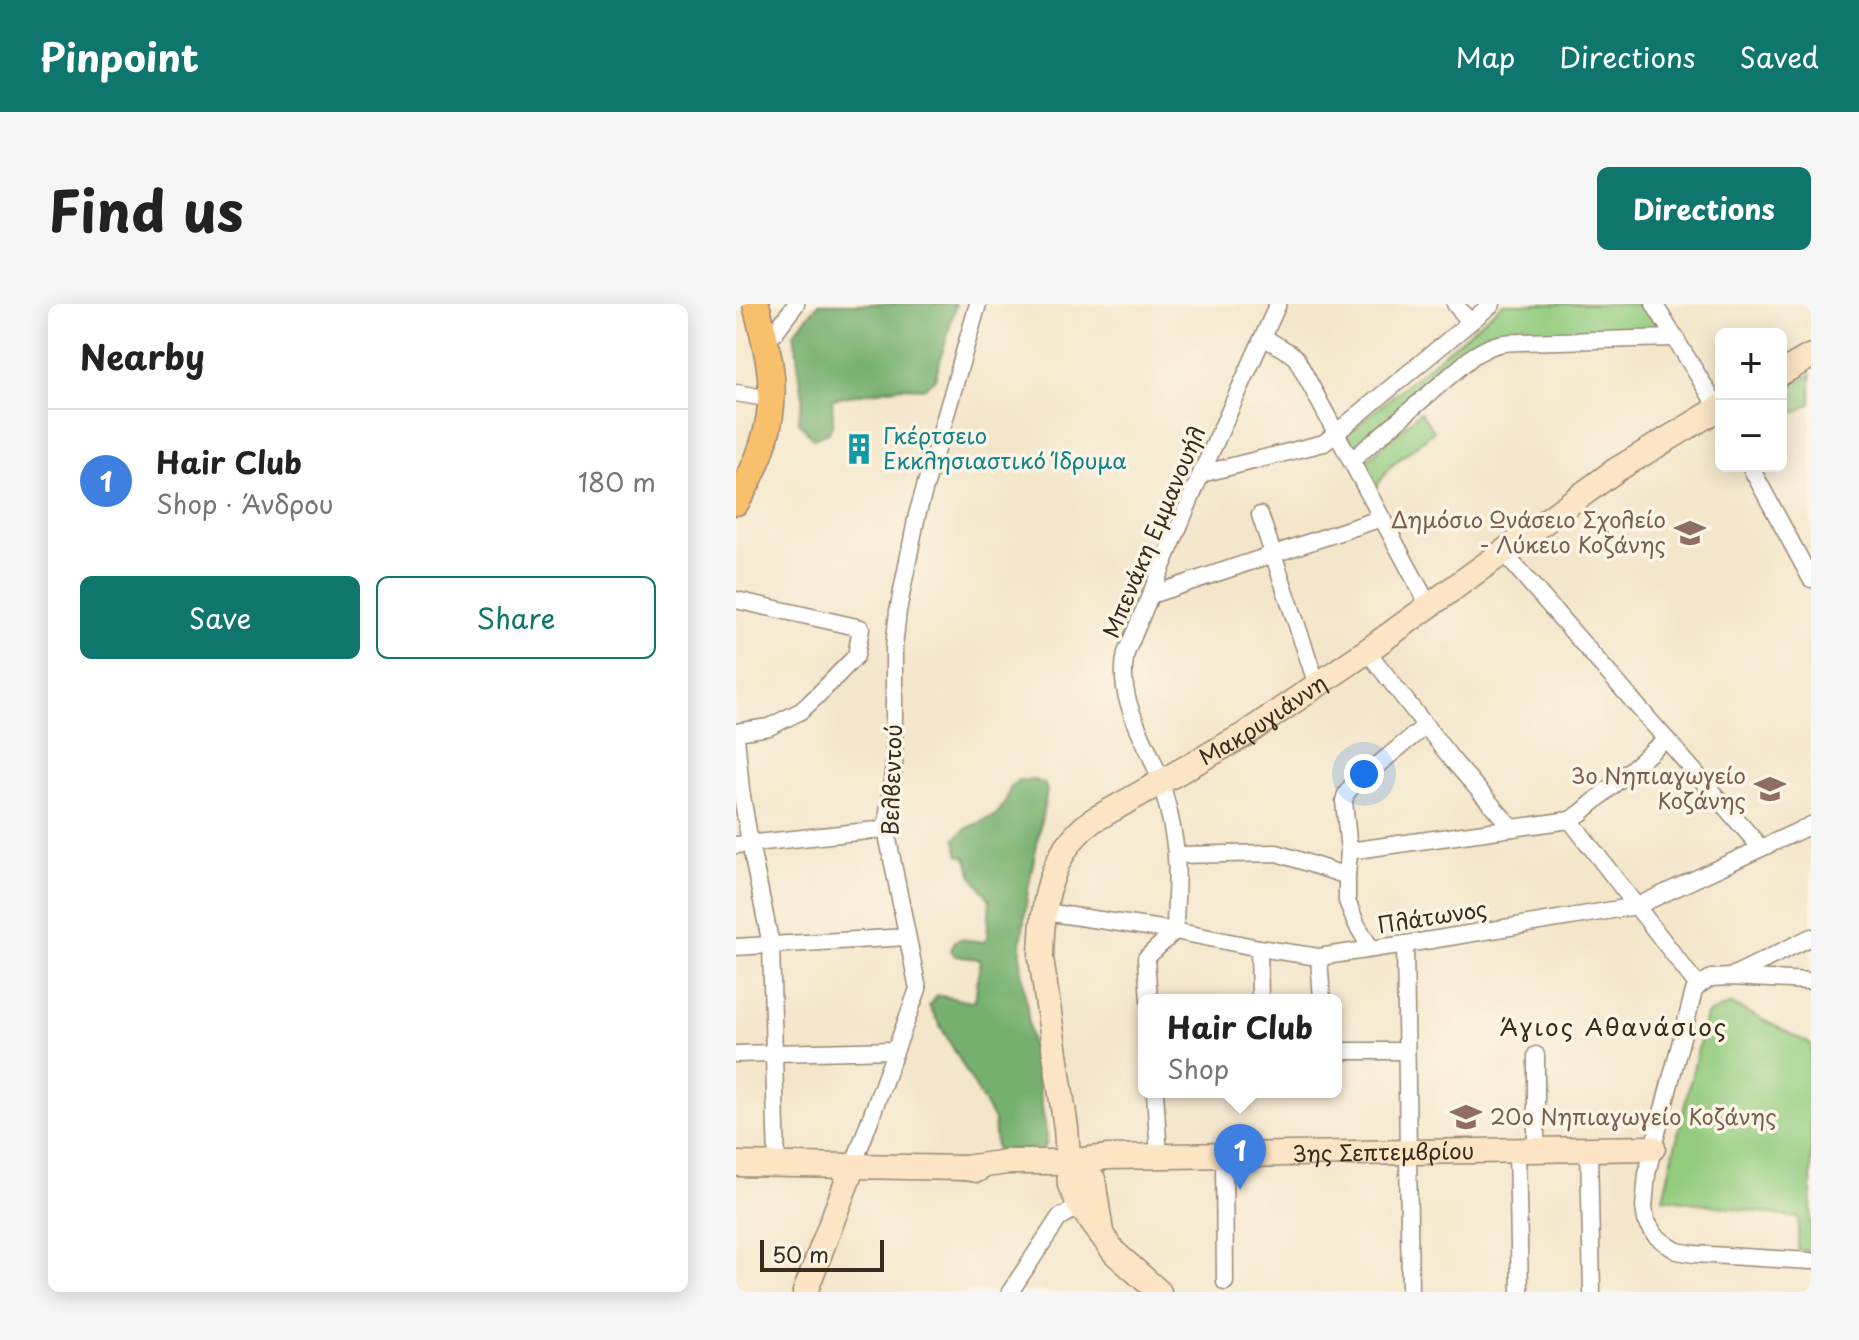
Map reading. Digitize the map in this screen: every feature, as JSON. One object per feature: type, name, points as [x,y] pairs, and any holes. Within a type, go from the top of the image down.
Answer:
[{"type":"main road","points":[[736,502],[766,437],[770,417],[771,378],[756,304]]},
{"type":"street","points":[[766,344],[796,304]]},
{"type":"street","name":"Βελβεντού","points":[[805,1292],[918,989],[886,829],[894,765],[894,647],[917,515],[978,304]]},
{"type":"street","name":"Μπενάκη Εμμανουήλ","points":[[1175,931],[1176,855],[1161,782],[1129,708],[1123,683],[1126,653],[1201,474],[1278,304]]},
{"type":"street","points":[[1455,304],[1470,322]]},
{"type":"street","points":[[1201,474],[1324,443],[1492,304]]},
{"type":"street","points":[[1654,304],[1715,401]]},
{"type":"street","points":[[1263,337],[1296,358],[1429,606]]},
{"type":"street","points":[[1351,461],[1473,356],[1490,345],[1501,342],[1676,338]]},
{"type":"street","points":[[1787,370],[1811,356]]},
{"type":"street","points":[[736,393],[771,399]]},
{"type":"street","name":"Μακρυγιάννη","points":[[1069,1172],[1041,958],[1053,872],[1072,838],[1092,821],[1244,735],[1367,651],[1616,470],[1715,412]]},
{"type":"street","points":[[1753,472],[1811,579]]},
{"type":"street","points":[[1260,515],[1317,685]]},
{"type":"street","points":[[1151,595],[1382,518]]},
{"type":"street","points":[[1503,552],[1761,848]]},
{"type":"street","points":[[736,600],[861,628],[856,656],[801,711],[769,727],[736,734],[743,844],[771,945],[777,1165]]},
{"type":"street","points":[[1367,651],[1454,762],[1512,828]]},
{"type":"street","points":[[1371,949],[1347,901],[1349,851],[1344,810],[1346,794],[1425,726]]},
{"type":"street","points":[[1349,851],[1570,820],[1666,739]]},
{"type":"street","points":[[1570,820],[1698,986]]},
{"type":"street","name":"Πλάτωνος","points":[[1045,912],[1319,957],[1637,906],[1811,825]]},
{"type":"street","points":[[743,844],[886,829]]},
{"type":"street","points":[[1176,855],[1277,853],[1347,876]]},
{"type":"street","points":[[1149,994],[1146,958],[1175,931]]},
{"type":"street","points":[[736,947],[907,937]]},
{"type":"street","points":[[1731,977],[1811,937]]},
{"type":"street","points":[[1405,945],[1410,1292]]},
{"type":"street","points":[[1784,979],[1790,947]]},
{"type":"street","points":[[1259,948],[1260,994]]},
{"type":"street","points":[[1319,957],[1322,994]]},
{"type":"street","points":[[1811,981],[1711,978],[1694,991],[1653,1148],[1644,1207],[1649,1227],[1677,1251],[1811,1261]]},
{"type":"street","points":[[736,1054],[895,1050]]},
{"type":"street","points":[[1342,1051],[1406,1051]]},
{"type":"street","points":[[1520,1292],[1526,1150],[1536,1055]]},
{"type":"street","points":[[1155,1098],[1159,1157]]},
{"type":"street","name":"3ης Σεπτεμβρίου","points":[[736,1164],[964,1168],[993,1163],[1069,1172],[1108,1157],[1653,1148]]},
{"type":"street","points":[[1589,1149],[1592,1292]]},
{"type":"street","points":[[1224,1156],[1225,1282]]},
{"type":"street","points":[[1069,1172],[1115,1253],[1159,1292]]},
{"type":"street","points":[[1010,1292],[1059,1218],[1069,1172]]},
{"type":"green space","points":[[818,304],[956,304],[935,379],[925,388],[901,387],[832,399],[833,423],[829,433],[813,439],[798,421],[803,398],[794,333]]},
{"type":"green space","points":[[1503,304],[1645,304],[1662,332],[1506,334],[1476,345],[1353,449],[1346,435]]},
{"type":"green space","points":[[1811,374],[1811,403],[1795,413],[1787,399],[1787,388]]},
{"type":"green space","points":[[1420,412],[1434,431],[1390,467],[1376,487],[1363,464]]},
{"type":"green space","points":[[1018,780],[1044,783],[1047,790],[1028,890],[1021,962],[1047,1137],[1046,1146],[1041,1149],[996,1150],[994,1120],[929,1006],[937,995],[975,1001],[980,961],[955,956],[951,950],[955,941],[961,939],[984,942],[990,900],[973,877],[966,857],[959,855],[955,839],[965,829],[996,815],[1005,803],[1010,788]]},
{"type":"green space","points":[[1731,1004],[1811,1044],[1811,1251],[1798,1250],[1799,1218],[1663,1198],[1706,1015]]},
{"type":"place","name":"Γκέρτσειο Εκκλησιαστικό Ίδρυμα","points":[[859,449]]},
{"type":"place","name":"Δημόσιο Ωνάσειο Σχολείο - Λύκειο Κοζάνης","points":[[1690,533]]},
{"type":"place","name":"3ο Νηπιαγωγείο Κοζάνης","points":[[1770,789]]},
{"type":"place","name":"20ο Νηπιαγωγείο Κοζάνης","points":[[1466,1117]]},
{"type":"place","name":"Hair Club","points":[[1240,1190]]},
{"type":"district","name":"Άγιος Αθανάσιος","points":[[1614,1028]]}]
